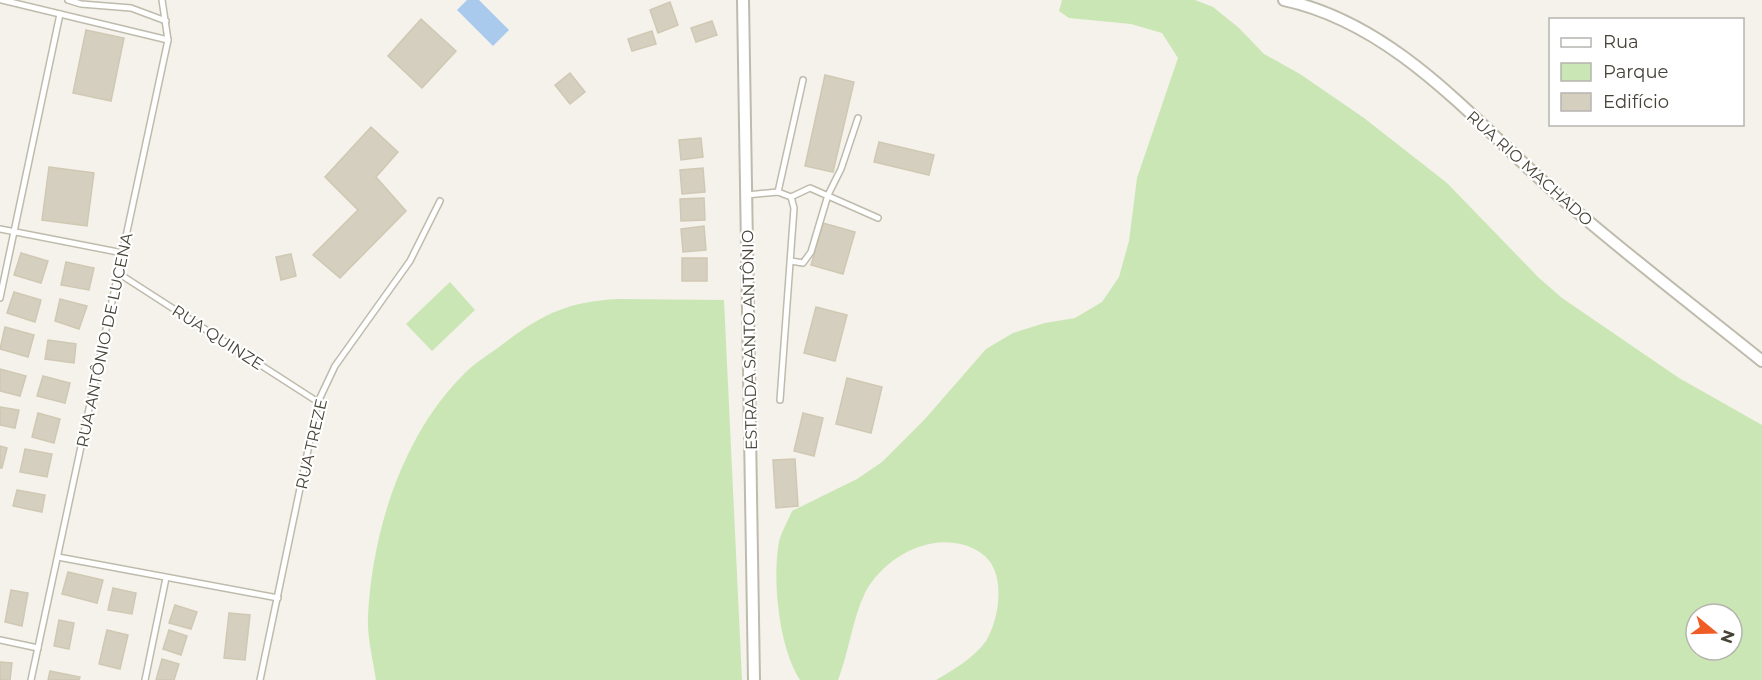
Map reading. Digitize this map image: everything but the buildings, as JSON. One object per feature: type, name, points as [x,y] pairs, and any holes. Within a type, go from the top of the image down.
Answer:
[{"type":"street","name":"ESTRADA SANTO ANTÔNIO","points":[[743,0],[754,680]]},
{"type":"street","name":"RUA RIO MACHADO","points":[[1284,0],[1316,7],[1386,42],[1574,209],[1762,361]]},
{"type":"lane","points":[[2,0],[168,40]]},
{"type":"lane","points":[[68,0],[81,4],[132,8],[166,21]]},
{"type":"lane","name":"RUA ANTÔNIO DE LUCENA","points":[[31,680],[168,40],[162,0]]},
{"type":"lane","points":[[0,298],[60,14]]},
{"type":"lane","points":[[778,192],[803,80]]},
{"type":"lane","points":[[791,261],[803,263],[806,261],[828,195],[841,169],[858,118]]},
{"type":"lane","points":[[747,195],[778,192],[791,197],[810,188],[878,218]]},
{"type":"lane","points":[[780,400],[794,208],[791,197]]},
{"type":"lane","name":"RUA TREZE","points":[[260,680],[318,402],[335,366],[410,261],[440,201]]},
{"type":"lane","points":[[0,229],[123,253]]},
{"type":"lane","name":"RUA QUINZE","points":[[118,273],[318,402]]},
{"type":"lane","points":[[58,557],[278,598]]},
{"type":"lane","points":[[145,680],[166,578]]},
{"type":"lane","points":[[0,640],[38,648]]},
{"type":"green space","points":[[1062,0],[1195,0],[1213,7],[1239,28],[1264,54],[1300,74],[1364,118],[1447,183],[1539,278],[1562,298],[1679,378],[1762,425],[1762,680],[936,680],[976,653],[986,641],[995,620],[999,595],[995,571],[989,561],[981,553],[965,545],[949,542],[916,548],[886,566],[874,579],[861,603],[838,680],[800,680],[782,632],[776,575],[779,542],[792,511],[857,479],[882,462],[925,419],[986,349],[1013,333],[1045,323],[1075,318],[1102,302],[1119,277],[1129,241],[1137,178],[1178,58],[1162,33],[1131,24],[1069,18],[1059,11]]},
{"type":"green space","points":[[450,282],[475,310],[432,351],[406,324]]},
{"type":"green space","points":[[618,299],[724,300],[742,680],[376,680],[369,640],[368,617],[376,551],[395,485],[408,454],[425,424],[466,372],[528,326],[568,307]]},
{"type":"water","points":[[467,0],[479,0],[509,30],[493,46],[457,10]]}]
